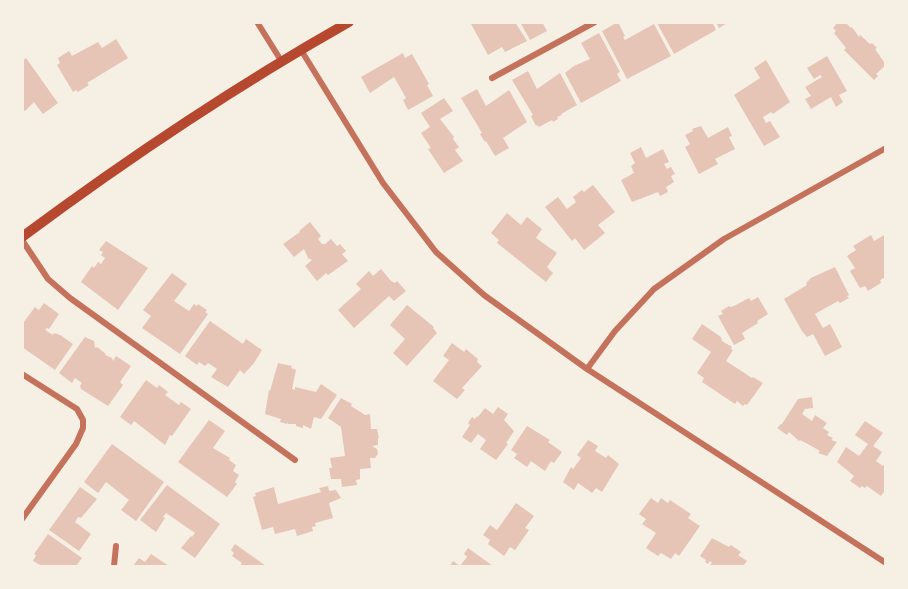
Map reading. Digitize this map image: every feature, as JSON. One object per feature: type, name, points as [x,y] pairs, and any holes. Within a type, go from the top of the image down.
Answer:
[{"type":"main road","points":[[22,239],[119,166],[349,22]]},
{"type":"street","points":[[257,22],[282,62]]},
{"type":"street","points":[[492,78],[595,22]]},
{"type":"street","points":[[301,50],[383,183],[436,252],[484,295],[587,369],[885,563]]},
{"type":"street","points":[[587,369],[615,331],[654,289],[724,240],[885,148]]},
{"type":"street","points":[[22,239],[48,279],[70,298],[295,460]]},
{"type":"street","points":[[22,374],[77,410],[82,414],[84,420],[76,444],[22,519]]},
{"type":"street","points":[[114,567],[116,546]]},
{"type":"building","points":[[470,22],[515,22],[527,41],[505,52],[502,47],[488,55]]},
{"type":"building","points":[[520,22],[542,22],[547,31],[530,40]]},
{"type":"building","points":[[618,22],[625,40],[654,24],[671,56],[627,79],[602,31]]},
{"type":"building","points":[[712,22],[716,30],[674,54],[657,23]]},
{"type":"building","points":[[716,22],[729,22],[719,28]]},
{"type":"building","points":[[838,22],[852,27],[859,37],[860,35],[877,48],[875,49],[886,65],[876,74],[878,76],[874,80],[844,50],[846,48],[834,33],[836,31],[833,28]]},
{"type":"building","points":[[599,33],[620,72],[617,74],[621,81],[581,103],[565,73],[590,59],[581,43]]},
{"type":"building","points":[[116,39],[128,58],[87,83],[89,85],[78,92],[76,90],[73,92],[57,65],[60,63],[58,58],[69,51],[72,56],[98,42],[102,48]]},
{"type":"building","points":[[403,53],[405,58],[412,54],[433,96],[408,110],[403,100],[406,98],[394,77],[370,93],[361,77]]},
{"type":"building","points":[[827,56],[847,91],[839,95],[843,102],[836,107],[831,97],[811,109],[805,99],[811,96],[805,87],[822,77],[820,75],[814,79],[807,68]]},
{"type":"building","points":[[26,58],[58,103],[43,114],[34,102],[25,111],[22,110],[22,61]]},
{"type":"building","points":[[766,60],[790,102],[773,114],[771,112],[763,117],[766,123],[770,121],[780,137],[764,146],[734,95],[760,78],[754,68]]},
{"type":"building","points":[[528,71],[537,89],[560,73],[577,105],[561,114],[553,122],[552,120],[539,127],[536,126],[531,116],[533,115],[512,80]]},
{"type":"building","points":[[477,89],[486,106],[509,90],[527,122],[503,138],[509,148],[495,156],[480,134],[482,133],[461,98]]},
{"type":"building","points":[[444,98],[453,111],[440,119],[454,137],[459,147],[455,150],[463,161],[444,173],[428,149],[431,148],[421,133],[430,127],[421,113]]},
{"type":"building","points":[[701,126],[708,138],[728,127],[732,136],[729,137],[735,149],[715,159],[718,164],[699,174],[685,147],[690,144],[685,135]]},
{"type":"building","points":[[641,147],[646,158],[663,149],[669,162],[664,164],[667,169],[671,167],[675,174],[671,176],[674,182],[666,187],[668,192],[660,196],[658,192],[632,202],[621,180],[634,173],[631,166],[635,163],[630,153]]},
{"type":"building","points":[[593,185],[615,212],[598,225],[605,233],[584,250],[575,238],[572,241],[545,207],[558,197],[567,209],[576,202],[573,197]]},
{"type":"building","points":[[507,213],[521,225],[527,217],[542,229],[536,238],[557,253],[547,267],[553,273],[546,282],[497,243],[499,240],[491,233]]},
{"type":"building","points":[[310,222],[321,236],[318,239],[322,244],[331,239],[337,246],[340,244],[346,251],[342,254],[348,261],[328,275],[326,273],[317,281],[305,266],[312,260],[308,258],[304,249],[294,257],[283,244]]},
{"type":"building","points":[[886,234],[886,277],[868,291],[865,286],[860,288],[850,271],[855,268],[847,256],[856,250],[853,246],[871,235],[874,241]]},
{"type":"building","points":[[106,241],[148,268],[118,310],[81,282],[92,266],[94,268],[98,262],[101,264],[105,258],[101,255],[103,252],[99,250]]},
{"type":"building","points":[[835,267],[849,298],[840,303],[838,301],[815,314],[823,328],[830,324],[842,347],[825,356],[813,334],[807,337],[802,331],[784,299],[807,285],[806,283],[811,278]]},
{"type":"building","points":[[381,269],[391,281],[395,283],[397,281],[406,291],[394,301],[389,296],[354,328],[338,310],[361,289],[356,284],[369,271],[373,276]]},
{"type":"building","points":[[172,273],[187,284],[174,301],[189,311],[194,304],[197,306],[198,304],[207,310],[205,312],[208,314],[180,354],[142,328],[151,316],[143,310]]},
{"type":"building","points":[[758,297],[768,314],[742,333],[745,339],[734,345],[718,316],[723,314],[721,311],[729,306]]},
{"type":"building","points":[[44,303],[59,314],[49,329],[45,330],[53,335],[54,333],[60,335],[73,344],[55,370],[22,347],[23,323],[35,307],[39,310]]},
{"type":"building","points":[[407,305],[434,327],[437,333],[407,366],[393,353],[405,339],[390,325]]},
{"type":"building","points":[[210,321],[243,344],[246,339],[262,350],[244,374],[240,370],[228,387],[211,377],[217,369],[208,363],[205,366],[199,362],[197,365],[185,356]]},
{"type":"building","points":[[702,324],[732,347],[733,350],[726,361],[763,383],[747,405],[743,406],[737,401],[735,404],[702,382],[704,378],[697,373],[711,352],[692,339]]},
{"type":"building","points":[[85,337],[94,341],[95,348],[97,347],[113,361],[116,356],[131,366],[120,382],[123,385],[108,406],[81,389],[82,383],[75,378],[72,383],[59,373]]},
{"type":"building","points":[[452,343],[464,352],[466,349],[478,359],[477,362],[482,366],[462,388],[465,390],[457,399],[433,381],[449,360],[443,356]]},
{"type":"building","points":[[278,363],[292,366],[291,368],[296,370],[292,389],[295,390],[295,387],[316,392],[321,384],[337,395],[321,419],[314,417],[311,429],[303,425],[303,428],[296,424],[280,422],[281,419],[265,414],[269,390]]},
{"type":"building","points":[[146,380],[157,388],[159,385],[168,392],[165,395],[179,405],[181,402],[191,409],[172,436],[170,435],[165,445],[134,421],[131,425],[120,417]]},
{"type":"building","points":[[812,397],[813,408],[805,409],[802,414],[812,421],[815,415],[827,423],[823,428],[829,432],[827,435],[833,438],[831,440],[837,442],[827,456],[799,441],[789,432],[787,435],[777,428],[798,399]]},
{"type":"building","points":[[341,398],[365,415],[370,414],[371,429],[377,429],[379,438],[378,445],[372,446],[377,449],[378,454],[375,458],[370,458],[371,468],[360,469],[360,479],[356,480],[357,485],[342,487],[341,479],[331,479],[329,468],[332,468],[330,458],[345,456],[341,427],[328,418]]},
{"type":"building","points":[[498,407],[508,414],[504,420],[514,431],[496,460],[480,449],[486,440],[478,434],[471,443],[462,437],[472,417],[475,419],[478,417],[485,408],[493,414]]},
{"type":"building","points":[[209,420],[225,431],[213,448],[230,458],[229,460],[236,465],[233,471],[239,475],[235,482],[237,484],[227,497],[178,462]]},
{"type":"building","points":[[865,421],[883,433],[873,446],[882,452],[876,461],[883,466],[886,463],[886,489],[881,496],[867,486],[860,488],[850,481],[854,476],[837,462],[846,447],[859,456],[868,444],[855,435]]},
{"type":"building","points":[[527,426],[550,440],[548,442],[562,452],[554,463],[551,461],[545,471],[531,461],[527,467],[514,458],[517,454],[511,450]]},
{"type":"building","points":[[588,440],[598,446],[595,451],[606,458],[608,455],[619,464],[602,492],[596,488],[592,493],[578,483],[574,490],[563,482],[571,467],[573,469],[581,458],[577,455]]},
{"type":"building","points":[[112,444],[164,482],[136,521],[121,510],[129,500],[106,482],[98,493],[84,482]]},
{"type":"building","points":[[167,485],[220,524],[195,558],[181,548],[195,533],[166,513],[156,532],[140,520]]},
{"type":"building","points":[[328,486],[329,491],[336,490],[341,498],[329,503],[333,518],[315,523],[316,526],[312,527],[313,531],[297,536],[295,529],[275,534],[273,527],[262,530],[253,497],[256,496],[255,493],[274,487],[278,504],[321,492],[319,488]]},
{"type":"building","points":[[80,487],[97,499],[75,522],[91,534],[79,551],[49,530]]},
{"type":"building","points":[[651,498],[658,503],[661,498],[668,503],[670,500],[691,514],[688,518],[700,526],[679,556],[675,553],[671,559],[661,553],[658,556],[646,548],[656,533],[642,524],[646,519],[639,514]]},
{"type":"building","points":[[516,503],[534,516],[525,528],[529,530],[515,550],[510,547],[504,556],[488,544],[490,540],[483,535],[490,525],[497,530]]},
{"type":"building","points":[[48,534],[82,558],[76,566],[42,566],[33,561],[36,555],[34,554]]},
{"type":"building","points":[[712,538],[729,547],[731,545],[741,552],[738,555],[747,561],[743,566],[709,566],[712,563],[710,561],[708,564],[700,556]]},
{"type":"building","points":[[235,544],[266,566],[240,566],[242,563],[232,556],[234,553],[231,550]]},
{"type":"building","points":[[468,548],[493,566],[460,566],[467,557],[464,554]]},
{"type":"building","points":[[151,554],[169,566],[133,566],[139,558],[145,562]]},
{"type":"building","points":[[453,561],[460,566],[450,566]]}]
